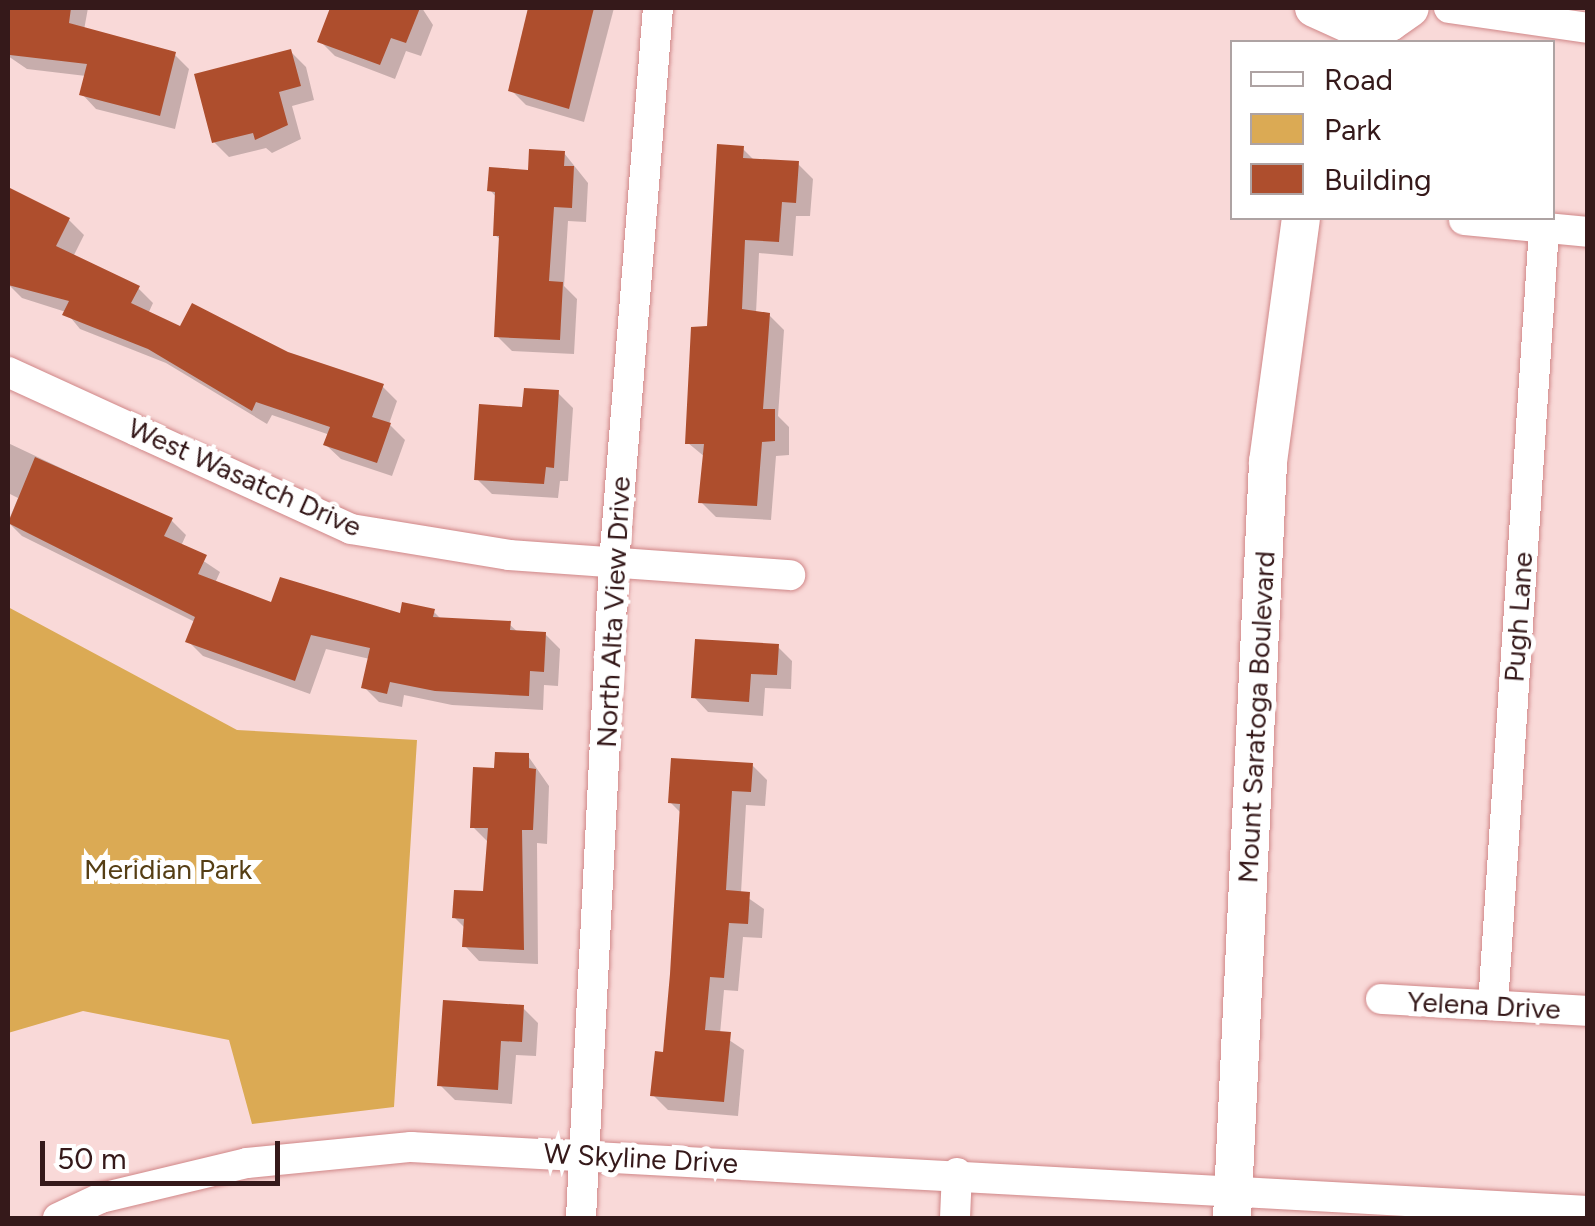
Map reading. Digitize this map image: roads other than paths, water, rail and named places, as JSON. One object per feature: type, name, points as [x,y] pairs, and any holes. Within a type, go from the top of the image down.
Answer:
[{"type":"street","name":"North Alta View Drive","points":[[581,1218],[614,563],[658,8]]},
{"type":"street","points":[[1313,8],[1356,28],[1400,18]]},
{"type":"street","points":[[1313,8],[1321,40]]},
{"type":"street","points":[[1449,8],[1588,28]]},
{"type":"street","points":[[1510,8],[1539,19]]},
{"type":"street","name":"Mount Saratoga Boulevard","points":[[1233,1205],[1268,462],[1300,220]]},
{"type":"street","points":[[1464,220],[1588,232]]},
{"type":"street","name":"Pugh Lane","points":[[1493,1005],[1544,228]]},
{"type":"street","name":"West Wasatch Drive","points":[[8,372],[350,529],[510,555],[790,575]]},
{"type":"street","name":"Yelena Drive","points":[[1381,999],[1588,1011]]},
{"type":"street","name":"W Skyline Drive","points":[[58,1218],[101,1198],[247,1162],[411,1147],[958,1173],[1233,1205],[1588,1211]]},
{"type":"street","points":[[956,1218],[958,1173]]},
{"type":"park label","name":"Meridian Park","points":[[168,869]]}]
